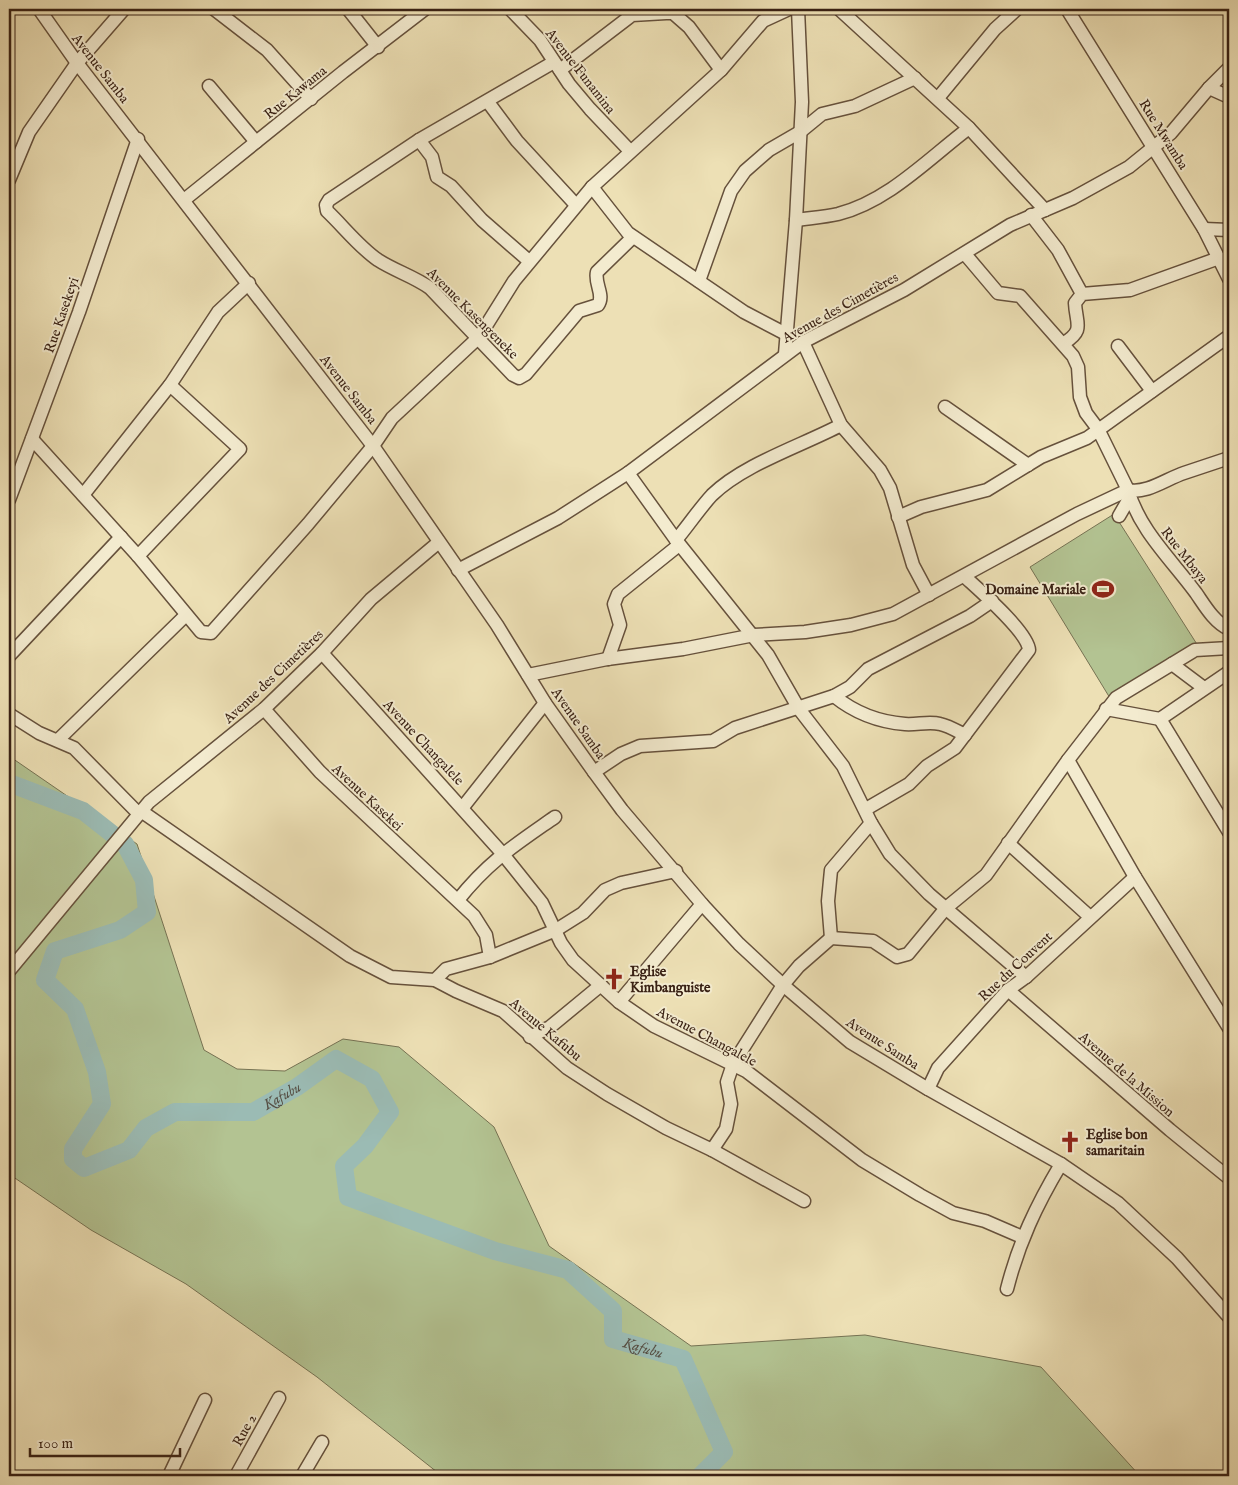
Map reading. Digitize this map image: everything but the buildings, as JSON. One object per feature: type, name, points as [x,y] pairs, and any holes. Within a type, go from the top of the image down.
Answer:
[{"type":"street","name":"Avenue Samba","points":[[39,9],[77,63],[138,139],[374,446],[594,772],[622,810],[676,871],[702,904],[739,944],[783,985],[850,1042],[928,1089],[1061,1164],[1118,1203],[1143,1224],[1177,1258],[1229,1318]]},
{"type":"street","points":[[9,180],[29,132],[77,63],[124,9]]},
{"type":"street","points":[[214,9],[267,50],[310,99]]},
{"type":"street","points":[[348,9],[378,47]]},
{"type":"street","name":"Rue Kawama","points":[[184,200],[426,9]]},
{"type":"street","name":"Avenue Funamina","points":[[510,9],[540,40],[557,66],[609,131],[630,151]]},
{"type":"street","points":[[32,438],[138,556],[201,632],[211,633],[374,446],[392,418],[479,337],[529,261],[592,187],[630,151],[682,108],[720,70],[763,21],[789,9]]},
{"type":"street","points":[[785,354],[796,220],[802,102],[798,9]]},
{"type":"street","points":[[839,9],[969,128],[1045,210]]},
{"type":"street","points":[[938,98],[995,29],[1017,9]]},
{"type":"street","name":"Rue Mwamba","points":[[1067,9],[1204,229],[1229,280]]},
{"type":"street","points":[[629,12],[673,13],[689,27],[720,70]]},
{"type":"street","name":"Avenue Kasengeneke","points":[[629,12],[557,66],[419,140],[329,200],[326,204],[327,210],[376,259],[395,270],[414,276],[430,288],[479,337],[513,375],[519,378],[524,376],[580,311],[598,305],[601,296],[595,278],[597,272],[633,237]]},
{"type":"street","name":"Avenue des Cimetières","points":[[458,570],[558,518],[628,473],[803,342],[904,290],[1010,226],[1102,183],[1129,167],[1155,148],[1171,133],[1209,88],[1229,68]]},
{"type":"street","points":[[698,280],[731,191],[746,171],[769,150],[800,132],[822,114],[855,106],[915,78]]},
{"type":"street","points":[[209,86],[256,142]]},
{"type":"street","points":[[1209,88],[1229,98]]},
{"type":"street","points":[[488,102],[517,141],[576,205]]},
{"type":"street","points":[[796,220],[839,214],[873,200],[900,184],[932,156],[969,128]]},
{"type":"street","name":"Rue Kasekeyi","points":[[9,500],[80,312],[138,139]]},
{"type":"street","points":[[419,140],[432,157],[438,177],[451,186],[482,220],[529,261]]},
{"type":"street","points":[[592,187],[633,237],[744,312],[786,334]]},
{"type":"street","points":[[1031,216],[1058,250],[1082,294]]},
{"type":"street","points":[[1204,229],[1229,230]]},
{"type":"street","name":"Rue Mbaya","points":[[965,254],[998,293],[1020,296],[1064,343],[1078,367],[1080,397],[1086,413],[1098,429],[1141,520],[1167,559],[1217,621],[1229,629]]},
{"type":"street","points":[[1064,343],[1076,336],[1078,330],[1075,303],[1082,294],[1130,290],[1219,258]]},
{"type":"street","points":[[83,495],[170,385],[218,312],[249,283]]},
{"type":"street","points":[[898,517],[921,507],[987,490],[1041,457],[1074,444],[1229,336]]},
{"type":"street","points":[[803,342],[841,425],[880,470],[890,488],[913,565],[929,595]]},
{"type":"street","points":[[1118,346],[1152,391]]},
{"type":"street","points":[[138,556],[240,449],[170,385]]},
{"type":"street","points":[[945,407],[1028,465]]},
{"type":"street","points":[[608,659],[620,625],[614,604],[618,594],[677,543],[713,495],[772,457],[807,443],[841,425]]},
{"type":"street","points":[[528,674],[608,659],[683,649],[754,635],[805,632],[851,625],[893,614],[1077,514],[1229,458]]},
{"type":"street","points":[[628,473],[677,543],[754,635],[768,655],[799,709],[843,766],[866,809],[871,823],[890,854],[946,908],[1026,977]]},
{"type":"street","points":[[1119,516],[1129,494]]},
{"type":"street","points":[[9,656],[121,537]]},
{"type":"street","name":"Avenue des Cimetières","points":[[9,971],[149,802],[264,709],[322,653],[372,599],[439,542]]},
{"type":"street","points":[[866,809],[909,784],[927,766],[955,748],[1029,650],[1029,644],[992,601],[964,576]]},
{"type":"street","points":[[594,772],[621,754],[640,746],[713,741],[735,728],[799,709],[834,696],[850,687],[868,669],[970,616],[992,601]]},
{"type":"street","points":[[58,740],[186,615]]},
{"type":"street","points":[[712,1150],[726,1129],[731,1104],[727,1082],[733,1064],[783,985],[799,966],[831,938],[873,941],[897,957],[908,954],[946,908],[986,875],[1068,760],[1116,698],[1195,650],[1229,648]]},
{"type":"street","name":"Avenue Changalele","points":[[322,653],[463,807],[502,853],[542,903],[573,960],[619,1002],[654,1026],[746,1071],[862,1160],[920,1195],[953,1213],[984,1221],[1022,1237]]},
{"type":"street","points":[[1172,664],[1204,688]]},
{"type":"street","points":[[1106,709],[1160,718],[1229,672]]},
{"type":"street","points":[[834,696],[843,704],[880,721],[907,724],[933,722],[943,724],[965,735]]},
{"type":"street","points":[[463,807],[545,702]]},
{"type":"street","name":"Avenue Kasekei","points":[[264,709],[320,772],[474,916],[486,935],[490,957]]},
{"type":"street","name":"Avenue Kafubu","points":[[9,714],[39,733],[74,748],[140,813],[350,956],[391,977],[436,980],[456,991],[503,1011],[567,1068],[607,1094],[666,1128],[712,1150],[804,1201]]},
{"type":"street","points":[[1160,718],[1229,832]]},
{"type":"street","points":[[1068,760],[1136,877],[1229,1028]]},
{"type":"street","points":[[458,900],[479,874],[502,853],[555,817]]},
{"type":"street","points":[[831,938],[828,901],[831,870],[871,823]]},
{"type":"street","points":[[1008,844],[1089,916]]},
{"type":"street","points":[[436,980],[446,969],[490,957],[556,930],[583,913],[605,890],[621,883],[676,871]]},
{"type":"street","name":"Rue du Couvent","points":[[928,1089],[938,1068],[1008,990],[1026,977],[1089,916],[1136,877]]},
{"type":"street","points":[[619,1002],[702,904]]},
{"type":"street","points":[[530,1037],[550,1027],[602,985]]},
{"type":"street","name":"Avenue de la Mission","points":[[1008,990],[1163,1124],[1228,1175]]},
{"type":"street","points":[[1006,1289],[1022,1237],[1040,1199],[1061,1164]]},
{"type":"street","name":"Rue 2","points":[[236,1476],[279,1398]]},
{"type":"street","points":[[169,1476],[205,1400]]},
{"type":"street","points":[[302,1476],[322,1442]]},
{"type":"green space","name":"Domaine Mariale","points":[[1114,514],[1200,649],[1113,703],[1030,567]]},
{"type":"green space","points":[[9,756],[137,844],[204,1050],[237,1069],[285,1071],[343,1039],[399,1047],[494,1127],[549,1246],[691,1346],[865,1335],[1041,1367],[1140,1476],[442,1476],[317,1377],[186,1284],[91,1230],[9,1174]]},
{"type":"waterway","name":"Kafubu","points":[[9,783],[83,811],[125,844],[144,880],[147,912],[120,930],[55,951],[45,980],[75,1009],[97,1072],[102,1104],[73,1149],[73,1159],[84,1168],[129,1150],[146,1128],[175,1112],[253,1112],[297,1087],[336,1059],[372,1079],[390,1112],[365,1146],[344,1166],[348,1197],[495,1251],[568,1270],[613,1311],[613,1339],[683,1359],[724,1452],[700,1476]]},
{"type":"place","name":"Domaine Mariale","points":[[1103,589]]},
{"type":"place","name":"Eglise Kimbanguiste","points":[[614,979]]},
{"type":"place","name":"Eglise bon samaritain","points":[[1070,1142]]}]
